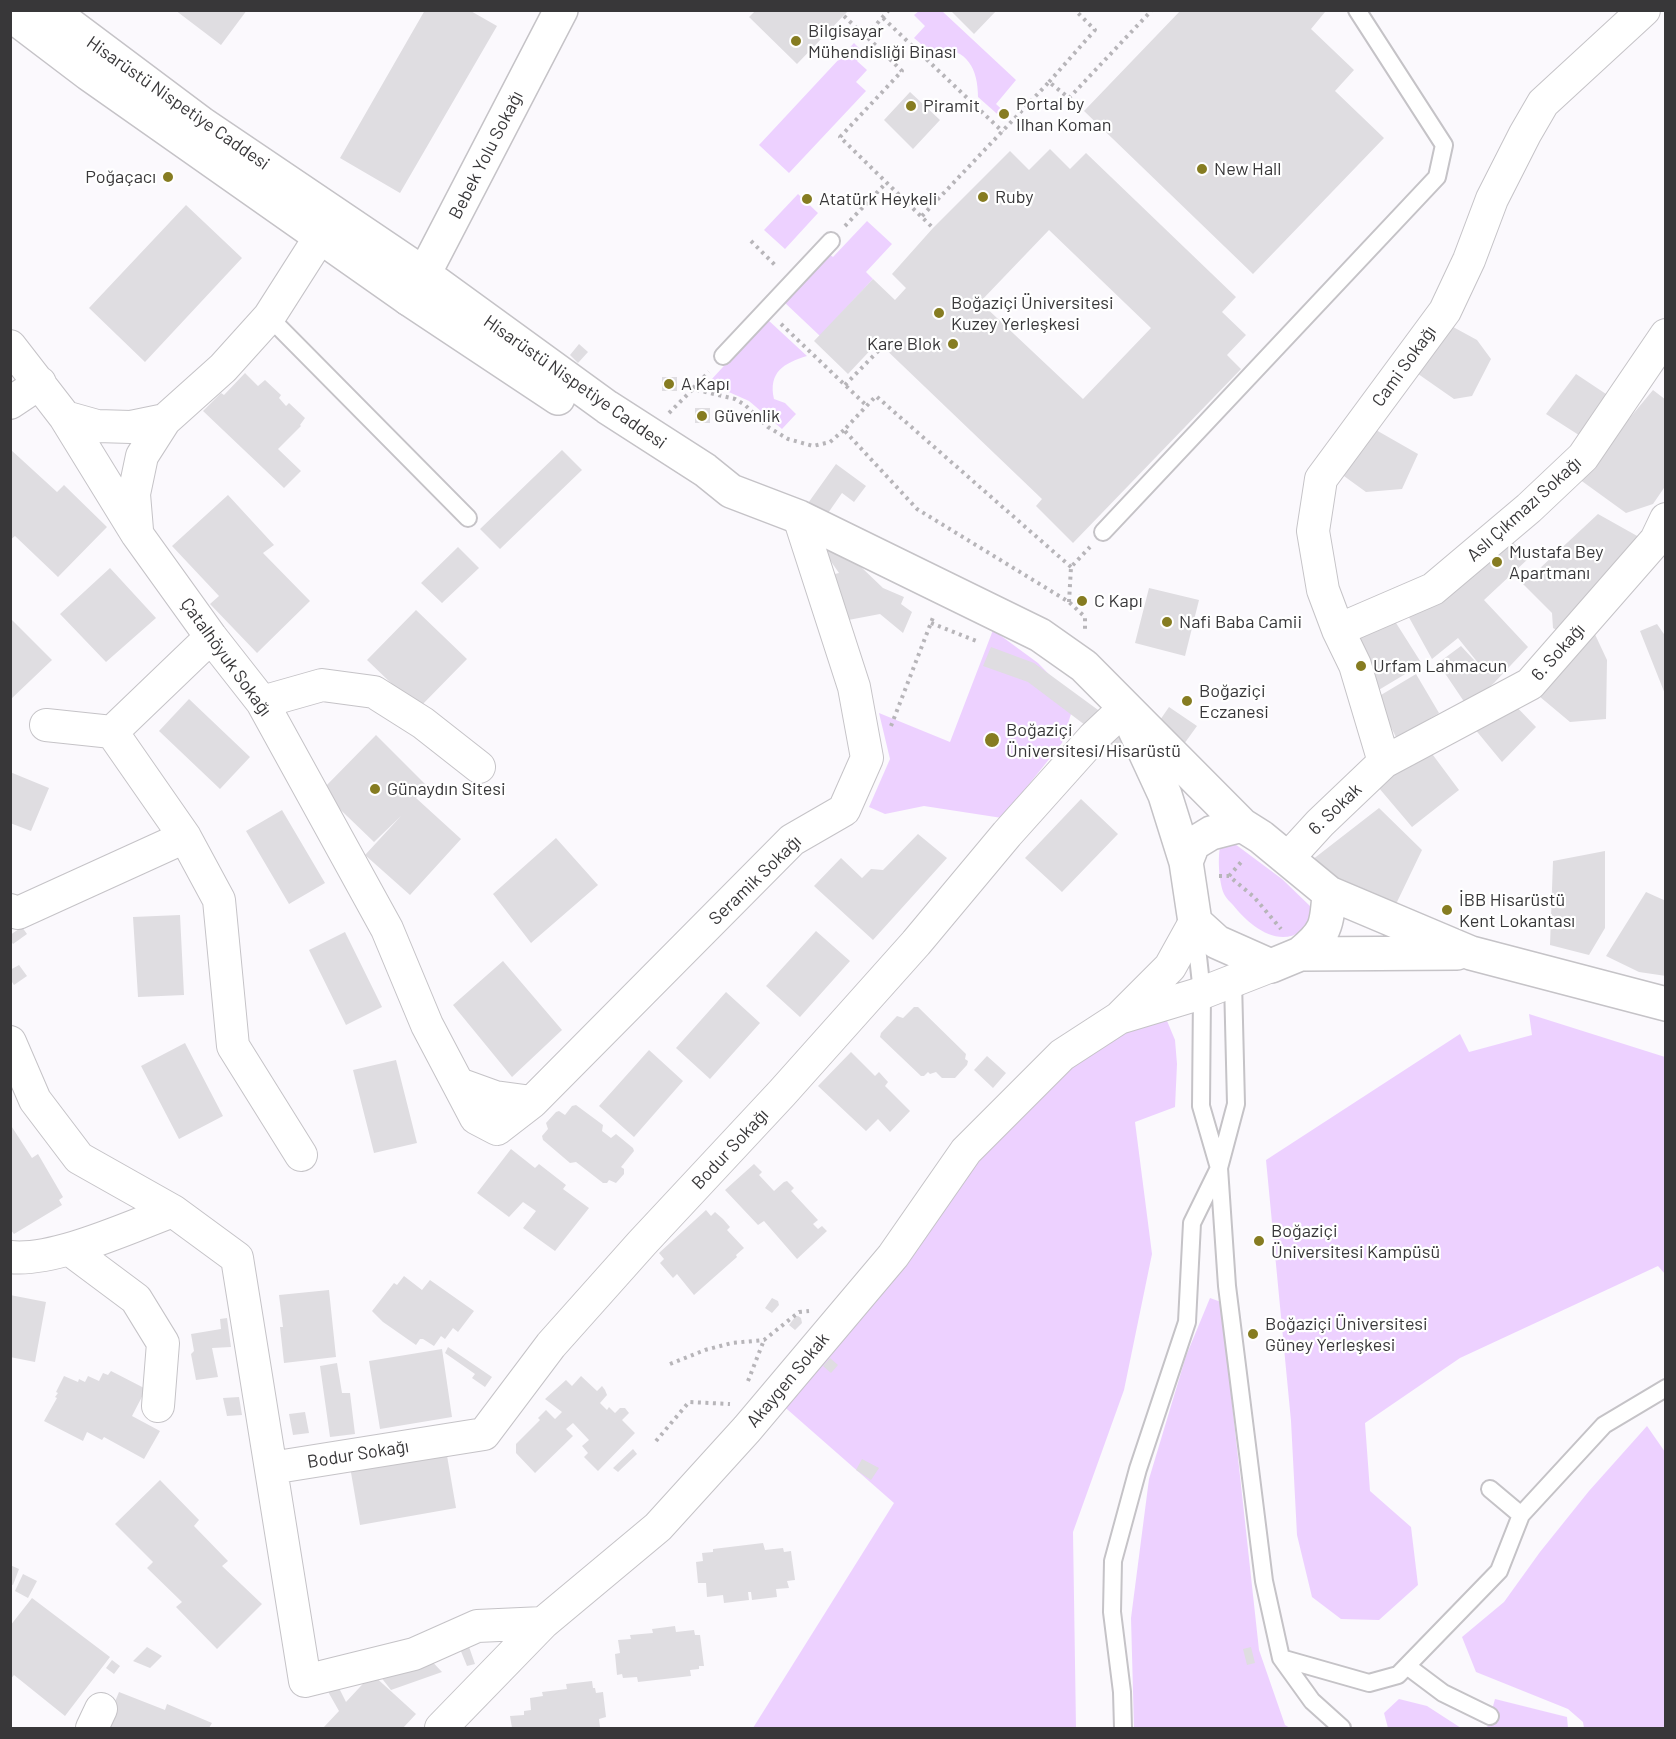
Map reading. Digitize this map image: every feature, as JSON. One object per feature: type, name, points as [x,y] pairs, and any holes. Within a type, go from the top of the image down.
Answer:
[{"type":"main road","name":"Hisarüstü Nispetiye Caddesi","points":[[50,10],[417,287],[705,470],[730,491],[799,517],[1040,634],[1084,666],[1242,825],[1288,858],[1329,893],[1471,953],[1665,1004]]},
{"type":"main road","name":"Bebek Yolu Sokağı","points":[[417,287],[561,10]]},
{"type":"main road","points":[[10,14],[89,74],[320,237],[417,287],[653,462],[730,491]]},
{"type":"main road","name":"Hisarüstü Nispetiye Caddesi","points":[[1125,708],[1166,795],[1187,870],[1195,922],[1217,942],[1286,960],[1471,953]]},
{"type":"main road","points":[[1187,870],[1193,844],[1211,833],[1242,825]]},
{"type":"main road","points":[[1286,960],[1317,940],[1327,922],[1329,893]]},
{"type":"street","name":"Cami Sokağı","points":[[1384,762],[1355,665],[1338,630],[1323,590],[1313,531],[1321,479],[1445,311],[1469,260],[1492,199],[1543,103],[1644,10]]},
{"type":"street","points":[[137,534],[134,494],[142,456],[165,420],[223,368],[270,316],[320,237]]},
{"type":"street","name":"Aslı Çıkmazı Sokağı","points":[[1338,630],[1433,589],[1529,508],[1583,457],[1665,335]]},
{"type":"street","name":"Çatalhöyuk Sokağı","points":[[10,346],[65,417],[137,534],[211,637],[262,702],[387,929],[427,1024],[459,1084]]},
{"type":"street","points":[[10,403],[40,383]]},
{"type":"street","points":[[65,417],[97,426],[131,427],[165,420]]},
{"type":"street","name":"Seramik Sokağı","points":[[459,1084],[476,1118],[497,1129],[532,1102],[792,840],[844,810],[867,758],[854,687],[799,517]]},
{"type":"street","name":"6. Sokağı","points":[[1384,762],[1530,684],[1656,540],[1665,519]]},
{"type":"street","points":[[112,732],[211,637]]},
{"type":"street","points":[[262,702],[322,685],[374,692],[423,723],[479,767]]},
{"type":"street","name":"Bodur Sokağı","points":[[272,1468],[483,1434],[566,1328],[916,943],[1093,738],[1125,708]]},
{"type":"street","points":[[45,725],[112,732],[185,837],[219,900],[233,1046],[301,1155]]},
{"type":"street","name":"6. Sokak","points":[[1288,858],[1320,823],[1384,762]]},
{"type":"street","points":[[10,910],[18,913],[185,837]]},
{"type":"street","points":[[1119,1018],[1170,967],[1195,922]]},
{"type":"street","points":[[1119,1018],[1202,993],[1286,960]]},
{"type":"street","name":"Akaygen Sokak","points":[[441,1728],[543,1623],[658,1527],[747,1429],[893,1256],[966,1151],[1062,1055],[1119,1018]]},
{"type":"street","points":[[10,1042],[35,1100],[79,1158],[173,1211],[237,1258],[305,1681],[414,1654],[477,1626],[543,1623]]},
{"type":"street","points":[[10,1257],[26,1259],[69,1250],[173,1211]]},
{"type":"street","points":[[69,1250],[136,1299],[163,1343],[158,1406]]},
{"type":"lane","points":[[1103,532],[1437,177],[1444,146],[1357,10]]},
{"type":"lane","points":[[723,356],[831,241]]},
{"type":"lane","points":[[270,316],[468,518]]},
{"type":"lane","points":[[1195,922],[1202,993],[1201,1106],[1218,1168],[1227,1286],[1264,1581],[1281,1658],[1312,1701],[1342,1728]]},
{"type":"lane","points":[[1123,1728],[1122,1692],[1112,1612],[1113,1561],[1138,1469],[1187,1322],[1192,1223],[1218,1168],[1236,1104],[1233,981]]},
{"type":"lane","points":[[1281,1658],[1369,1683],[1398,1675],[1499,1571],[1521,1515],[1604,1425],[1665,1388]]},
{"type":"lane","points":[[1490,1489],[1521,1515]]},
{"type":"lane","points":[[1407,1666],[1443,1693],[1490,1716]]},
{"type":"path","points":[[866,36],[889,10]]},
{"type":"path","points":[[922,216],[1050,82],[1095,30],[1075,10]]},
{"type":"path","points":[[1050,82],[1069,98],[1152,10]]},
{"type":"path","points":[[844,16],[902,71],[840,138],[933,228]]},
{"type":"path","points":[[883,18],[1003,132]]},
{"type":"path","points":[[844,226],[886,183]]},
{"type":"path","points":[[751,241],[792,283]]},
{"type":"path","points":[[767,310],[867,406]]},
{"type":"path","points":[[845,385],[883,346]]},
{"type":"path","points":[[647,435],[693,389],[735,399],[778,433],[788,439],[813,446],[830,442],[876,396],[1071,567]]},
{"type":"path","points":[[844,430],[917,510],[1069,602],[1085,616],[1084,666]]},
{"type":"path","points":[[1069,602],[1071,567],[1103,532]]},
{"type":"path","points":[[890,729],[944,588]]},
{"type":"path","points":[[931,623],[979,642]]},
{"type":"path","points":[[1187,870],[1229,876],[1254,897],[1280,926],[1286,960]]},
{"type":"path","points":[[748,1384],[764,1340],[799,1312],[820,1309],[845,1313]]},
{"type":"path","points":[[670,1364],[705,1350],[732,1343],[764,1340]]},
{"type":"path","points":[[656,1441],[689,1402],[729,1405],[737,1400]]},
{"type":"shaded area","points":[[919,11],[942,11],[1016,80],[996,104],[1008,115],[1004,120],[978,97],[975,75],[966,59],[951,50],[928,50],[914,38],[925,26],[914,15]]},
{"type":"shaded area","points":[[854,43],[864,53],[857,61],[867,70],[856,82],[866,91],[789,173],[759,145]]},
{"type":"shaded area","points":[[798,194],[818,213],[785,249],[764,230]]},
{"type":"shaded area","points":[[867,221],[892,244],[866,272],[873,279],[820,336],[784,302],[829,254],[833,257]]},
{"type":"shaded area","points":[[767,319],[807,356],[785,366],[773,382],[774,399],[785,403],[796,414],[782,429],[749,401],[722,389],[711,380]]},
{"type":"shaded area","points":[[993,630],[1038,663],[1075,701],[1062,743],[1002,818],[924,806],[885,814],[869,807],[890,759],[879,713],[950,742]]},
{"type":"shaded area","points":[[1221,843],[1235,844],[1282,879],[1310,906],[1312,915],[1301,931],[1292,936],[1273,935],[1254,926],[1239,912],[1222,889],[1219,862]]},
{"type":"shaded area","points":[[1529,1014],[1665,1057],[1665,1274],[1658,1266],[1460,1358],[1365,1423],[1370,1491],[1411,1527],[1418,1585],[1379,1620],[1341,1619],[1312,1597],[1297,1535],[1291,1421],[1266,1160],[1460,1034],[1469,1052],[1532,1035]]},
{"type":"shaded area","points":[[1165,1016],[1175,1040],[1177,1064],[1175,1107],[1135,1122],[1152,1254],[1124,1390],[1073,1532],[1076,1728],[753,1728],[894,1503],[780,1403],[980,1158],[1062,1069],[1128,1031]]},
{"type":"shaded area","points":[[1210,1298],[1221,1302],[1259,1650],[1285,1725],[1290,1728],[1134,1728],[1131,1618],[1149,1479],[1186,1356]]},
{"type":"shaded area","points":[[1647,1426],[1665,1452],[1665,1728],[1584,1728],[1583,1722],[1568,1709],[1476,1672],[1462,1637],[1504,1602],[1540,1552],[1589,1491]]},
{"type":"shaded area","points":[[1399,1699],[1427,1706],[1461,1728],[1388,1728],[1384,1713]]},
{"type":"shaded area","points":[[1495,1699],[1567,1717],[1568,1728],[1487,1728]]},
{"type":"building","points":[[175,10],[247,10],[221,45]]},
{"type":"building","points":[[425,10],[469,10],[497,26],[400,193],[340,158]]},
{"type":"building","name":"Bilgisayar Mühendisliği Binası","points":[[756,10],[849,10],[797,64],[749,17]]},
{"type":"building","points":[[950,10],[997,10],[974,34]]},
{"type":"building","name":"New Hall","points":[[1181,10],[1323,10],[1325,12],[1311,29],[1354,70],[1335,91],[1384,138],[1253,274],[1084,111]]},
{"type":"building","name":"Piramit","points":[[910,92],[940,120],[913,149],[884,120]]},
{"type":"building","name":"Kare Blok","points":[[1050,149],[1070,169],[1086,153],[1236,297],[1222,312],[1246,335],[1227,355],[1241,369],[1073,543],[1036,506],[1042,499],[878,342],[848,374],[814,341],[873,279],[895,300],[906,288],[892,274],[933,228],[1010,151],[1029,170]],"holes":[[[1049,230],[1151,328],[1083,399],[980,302]]]},
{"type":"building","points":[[186,205],[242,258],[145,362],[89,308]]},
{"type":"building","points":[[1444,322],[1477,340],[1491,359],[1472,396],[1454,399],[1411,369]]},
{"type":"building","points":[[579,344],[588,352],[578,363],[570,355]]},
{"type":"building","points":[[245,373],[258,386],[265,380],[281,395],[279,398],[286,406],[289,403],[305,418],[301,426],[278,449],[301,471],[284,488],[203,411],[221,393],[224,395]]},
{"type":"building","points":[[1576,374],[1612,398],[1585,439],[1546,414]]},
{"type":"building","name":"A Kapı","points":[[662,377],[677,377],[677,391],[662,391]]},
{"type":"building","points":[[1653,390],[1666,400],[1666,485],[1653,504],[1626,513],[1579,479]]},
{"type":"building","name":"Güvenlik","points":[[695,408],[710,408],[710,423],[695,423]]},
{"type":"building","points":[[1369,426],[1418,454],[1402,489],[1366,492],[1337,471]]},
{"type":"building","points":[[10,449],[57,492],[64,485],[107,527],[58,577],[15,536],[10,540]]},
{"type":"building","points":[[562,450],[582,470],[500,549],[480,529]]},
{"type":"building","points":[[836,464],[866,486],[854,502],[842,493],[826,516],[860,566],[883,588],[904,597],[901,604],[912,612],[903,633],[880,614],[843,621],[822,577],[839,573],[812,534],[791,527]]},
{"type":"building","points":[[228,495],[274,545],[263,553],[310,601],[257,653],[210,604],[219,596],[172,546]]},
{"type":"building","points":[[1598,514],[1639,537],[1560,632],[1553,628],[1552,613],[1523,584]]},
{"type":"building","points":[[1501,531],[1529,558],[1484,600],[1528,647],[1494,683],[1467,706],[1438,663],[1461,646],[1487,674],[1458,638],[1432,659],[1406,612]]},
{"type":"building","points":[[458,547],[479,568],[442,603],[421,583]]},
{"type":"building","points":[[110,568],[156,618],[106,662],[60,614]]},
{"type":"building","name":"Nafi Baba Camii","points":[[1149,588],[1199,600],[1185,656],[1135,643]]},
{"type":"building","name":"C Kapı","points":[[1079,594],[1088,598],[1084,608],[1075,604]]},
{"type":"building","points":[[416,610],[467,659],[418,709],[367,660]]},
{"type":"building","points":[[1391,615],[1422,664],[1367,697],[1339,642]]},
{"type":"building","points":[[10,618],[52,660],[10,700]]},
{"type":"building","points":[[1657,624],[1666,637],[1665,694],[1640,631]]},
{"type":"building","points":[[1592,628],[1607,660],[1606,719],[1570,722],[1533,691]]},
{"type":"building","points":[[991,647],[1034,663],[1154,751],[1158,723],[1169,707],[1197,726],[1153,787],[1136,775],[1142,768],[1028,682],[983,666]]},
{"type":"building","points":[[1416,674],[1439,713],[1397,739],[1376,698]]},
{"type":"building","points":[[189,699],[250,757],[220,789],[159,731]]},
{"type":"building","points":[[1511,701],[1536,727],[1502,762],[1474,728]]},
{"type":"building","points":[[376,735],[428,787],[416,798],[461,839],[410,895],[365,855],[401,816],[374,842],[321,791]]},
{"type":"building","points":[[1427,747],[1459,790],[1412,827],[1373,781]]},
{"type":"building","points":[[10,772],[49,788],[31,831],[10,823]]},
{"type":"building","points":[[1081,799],[1118,834],[1062,892],[1025,858]]},
{"type":"building","points":[[1379,808],[1422,850],[1397,902],[1379,906],[1312,860]]},
{"type":"building","points":[[282,810],[325,883],[289,904],[246,831]]},
{"type":"building","points":[[918,834],[947,858],[873,940],[814,886],[841,858],[862,878],[871,869],[883,870]]},
{"type":"building","points":[[556,838],[598,885],[531,943],[493,894]]},
{"type":"building","points":[[1605,851],[1605,928],[1589,955],[1550,945],[1553,861]]},
{"type":"building","points":[[1646,892],[1666,901],[1666,976],[1639,972],[1606,956]]},
{"type":"building","points":[[180,915],[184,995],[138,997],[133,917]]},
{"type":"building","points":[[22,927],[27,934],[13,944],[10,935]]},
{"type":"building","points":[[816,931],[850,961],[800,1017],[766,986]]},
{"type":"building","points":[[345,932],[382,1007],[346,1025],[309,950]]},
{"type":"building","points":[[503,961],[562,1030],[512,1077],[453,1005]]},
{"type":"building","points":[[19,965],[27,976],[14,985],[10,979],[10,970]]},
{"type":"building","points":[[726,992],[760,1023],[710,1079],[676,1048]]},
{"type":"building","points":[[914,1007],[918,1007],[966,1054],[967,1065],[955,1078],[942,1078],[936,1072],[930,1074],[928,1072],[921,1076],[880,1037],[897,1016],[903,1018]]},
{"type":"building","points":[[185,1043],[223,1116],[179,1139],[141,1066]]},
{"type":"building","points":[[649,1050],[683,1081],[634,1137],[599,1106]]},
{"type":"building","points":[[851,1052],[875,1076],[879,1072],[888,1082],[885,1086],[910,1111],[890,1132],[878,1119],[866,1131],[818,1086]]},
{"type":"building","points":[[987,1056],[1006,1073],[993,1088],[974,1070]]},
{"type":"building","points":[[396,1060],[417,1143],[374,1153],[353,1070]]},
{"type":"building","points":[[576,1105],[603,1125],[602,1131],[611,1138],[616,1134],[633,1148],[634,1151],[621,1167],[624,1169],[624,1174],[616,1183],[609,1180],[603,1183],[576,1162],[570,1163],[543,1140],[542,1136],[548,1129],[546,1123],[556,1112],[559,1111],[565,1115],[572,1106]]},
{"type":"building","points":[[10,1124],[32,1158],[38,1154],[63,1197],[59,1200],[62,1205],[14,1234],[10,1229]]},
{"type":"building","points":[[511,1149],[535,1168],[539,1164],[566,1185],[563,1189],[589,1208],[555,1251],[523,1228],[536,1211],[523,1202],[509,1217],[477,1193]]},
{"type":"building","points":[[754,1164],[762,1172],[759,1175],[774,1191],[787,1181],[794,1188],[791,1191],[818,1220],[813,1224],[818,1229],[822,1226],[827,1231],[797,1259],[764,1221],[758,1225],[725,1190]]},
{"type":"building","points":[[706,1210],[711,1216],[715,1212],[723,1219],[730,1227],[727,1230],[744,1248],[694,1295],[677,1274],[673,1278],[660,1263],[664,1259],[659,1253]]},
{"type":"building","points":[[404,1276],[422,1290],[430,1280],[474,1311],[458,1332],[453,1328],[445,1339],[441,1336],[434,1346],[423,1339],[420,1339],[416,1345],[383,1322],[372,1311],[394,1283],[397,1285]]},
{"type":"building","points":[[329,1290],[336,1357],[284,1363],[279,1295]]},
{"type":"building","points":[[10,1295],[46,1302],[35,1362],[10,1357]]},
{"type":"building","points":[[772,1298],[778,1301],[779,1305],[772,1313],[765,1308]]},
{"type":"building","points":[[798,1316],[802,1323],[795,1330],[789,1325]]},
{"type":"building","points":[[227,1318],[231,1347],[212,1348],[218,1377],[196,1380],[191,1354],[194,1351],[191,1334],[221,1329],[220,1319]]},
{"type":"building","points":[[448,1347],[492,1377],[485,1387],[472,1378],[475,1374],[445,1353]]},
{"type":"building","points":[[442,1349],[452,1417],[380,1429],[369,1361]]},
{"type":"building","points":[[830,1358],[838,1365],[831,1373],[823,1366]]},
{"type":"building","points":[[337,1363],[342,1393],[350,1393],[355,1434],[330,1437],[320,1366]]},
{"type":"building","points":[[111,1371],[146,1389],[132,1416],[160,1431],[144,1459],[104,1437],[102,1440],[87,1432],[83,1441],[44,1421],[57,1398],[55,1397],[58,1393],[56,1392],[64,1376],[78,1382],[79,1379],[85,1382],[88,1376],[99,1381],[103,1373],[108,1375]]},
{"type":"building","points":[[581,1376],[597,1391],[602,1386],[607,1395],[600,1403],[607,1410],[609,1407],[615,1413],[620,1408],[625,1408],[629,1413],[622,1420],[635,1433],[598,1471],[584,1457],[588,1453],[582,1446],[589,1440],[573,1423],[566,1429],[573,1436],[535,1473],[516,1453],[516,1444],[540,1420],[538,1418],[546,1410],[555,1419],[562,1412],[545,1399],[566,1380],[572,1386]]},
{"type":"building","points":[[239,1397],[242,1415],[227,1416],[223,1398]]},
{"type":"building","points":[[305,1412],[309,1433],[293,1435],[289,1414]]},
{"type":"building","points":[[445,1444],[456,1508],[360,1525],[349,1461]]},
{"type":"building","points":[[633,1449],[637,1454],[618,1472],[613,1468]]},
{"type":"building","points":[[862,1459],[879,1468],[871,1480],[856,1470]]},
{"type":"building","points":[[160,1480],[199,1520],[194,1526],[228,1561],[222,1566],[262,1604],[217,1649],[176,1607],[182,1602],[147,1568],[153,1562],[115,1524]]},
{"type":"building","points":[[763,1543],[765,1550],[783,1548],[784,1552],[791,1551],[795,1580],[787,1581],[789,1588],[776,1589],[777,1597],[752,1600],[751,1592],[748,1592],[749,1600],[724,1603],[723,1595],[707,1597],[706,1583],[698,1583],[696,1562],[703,1561],[702,1553],[713,1552],[713,1549]]},
{"type":"building","points":[[10,1565],[19,1569],[13,1585],[10,1584]]},
{"type":"building","points":[[23,1574],[37,1581],[28,1598],[15,1591]]},
{"type":"building","points":[[32,1598],[110,1657],[65,1716],[14,1675],[10,1680],[10,1626]]},
{"type":"building","points":[[675,1626],[676,1632],[694,1630],[695,1635],[700,1635],[704,1666],[690,1670],[691,1676],[638,1682],[637,1677],[623,1678],[622,1674],[617,1675],[615,1654],[620,1653],[618,1640],[631,1639],[630,1635],[653,1633],[652,1629]]},
{"type":"building","points":[[467,1641],[475,1664],[467,1666],[458,1644]]},
{"type":"building","points":[[147,1647],[162,1656],[150,1668],[133,1661]]},
{"type":"building","points":[[1251,1647],[1255,1663],[1247,1665],[1243,1649]]},
{"type":"building","points":[[425,1654],[442,1672],[391,1690],[376,1671]]},
{"type":"building","points":[[112,1660],[120,1666],[114,1674],[106,1668]]},
{"type":"building","points":[[372,1674],[416,1714],[403,1728],[323,1728],[339,1711],[322,1681],[334,1678],[346,1702]]},
{"type":"building","points":[[592,1681],[596,1693],[603,1692],[606,1717],[599,1719],[600,1727],[512,1728],[510,1716],[524,1715],[524,1711],[531,1710],[530,1698],[543,1696],[542,1692],[567,1689],[566,1684]]},
{"type":"building","points":[[119,1692],[165,1710],[167,1704],[212,1723],[209,1728],[104,1728]]},
{"type":"place","name":"Bilgisayar Mühendisliği Binası","points":[[796,41]]},
{"type":"place","name":"Piramit","points":[[911,106]]},
{"type":"place","name":"Portal by Ilhan Koman","points":[[1004,114]]},
{"type":"place","name":"New Hall","points":[[1202,169]]},
{"type":"place","name":"Poğaçacı","points":[[168,177]]},
{"type":"place","name":"Ruby","points":[[983,197]]},
{"type":"place","name":"Atatürk Heykeli","points":[[807,199]]},
{"type":"place","name":"Boğaziçi Üniversitesi Kuzey Yerleşkesi","points":[[939,313]]},
{"type":"place","name":"Kare Blok","points":[[953,344]]},
{"type":"place","name":"A Kapı","points":[[669,384]]},
{"type":"place","name":"Güvenlik","points":[[702,416]]},
{"type":"place","name":"Mustafa Bey Apartmanı","points":[[1497,562]]},
{"type":"place","name":"C Kapı","points":[[1082,601]]},
{"type":"place","name":"Nafi Baba Camii","points":[[1167,622]]},
{"type":"place","name":"Urfam Lahmacun","points":[[1361,666]]},
{"type":"place","name":"Boğaziçi Eczanesi","points":[[1187,701]]},
{"type":"place","name":"Boğaziçi Üniversitesi/Hisarüstü","points":[[992,740]]},
{"type":"place","name":"Günaydın Sitesi","points":[[375,789]]},
{"type":"place","name":"İBB Hisarüstü Kent Lokantası","points":[[1447,910]]},
{"type":"place","name":"Boğaziçi Üniversitesi Kampüsü","points":[[1259,1241]]},
{"type":"place","name":"Boğaziçi Üniversitesi Güney Yerleşkesi","points":[[1253,1334]]}]
